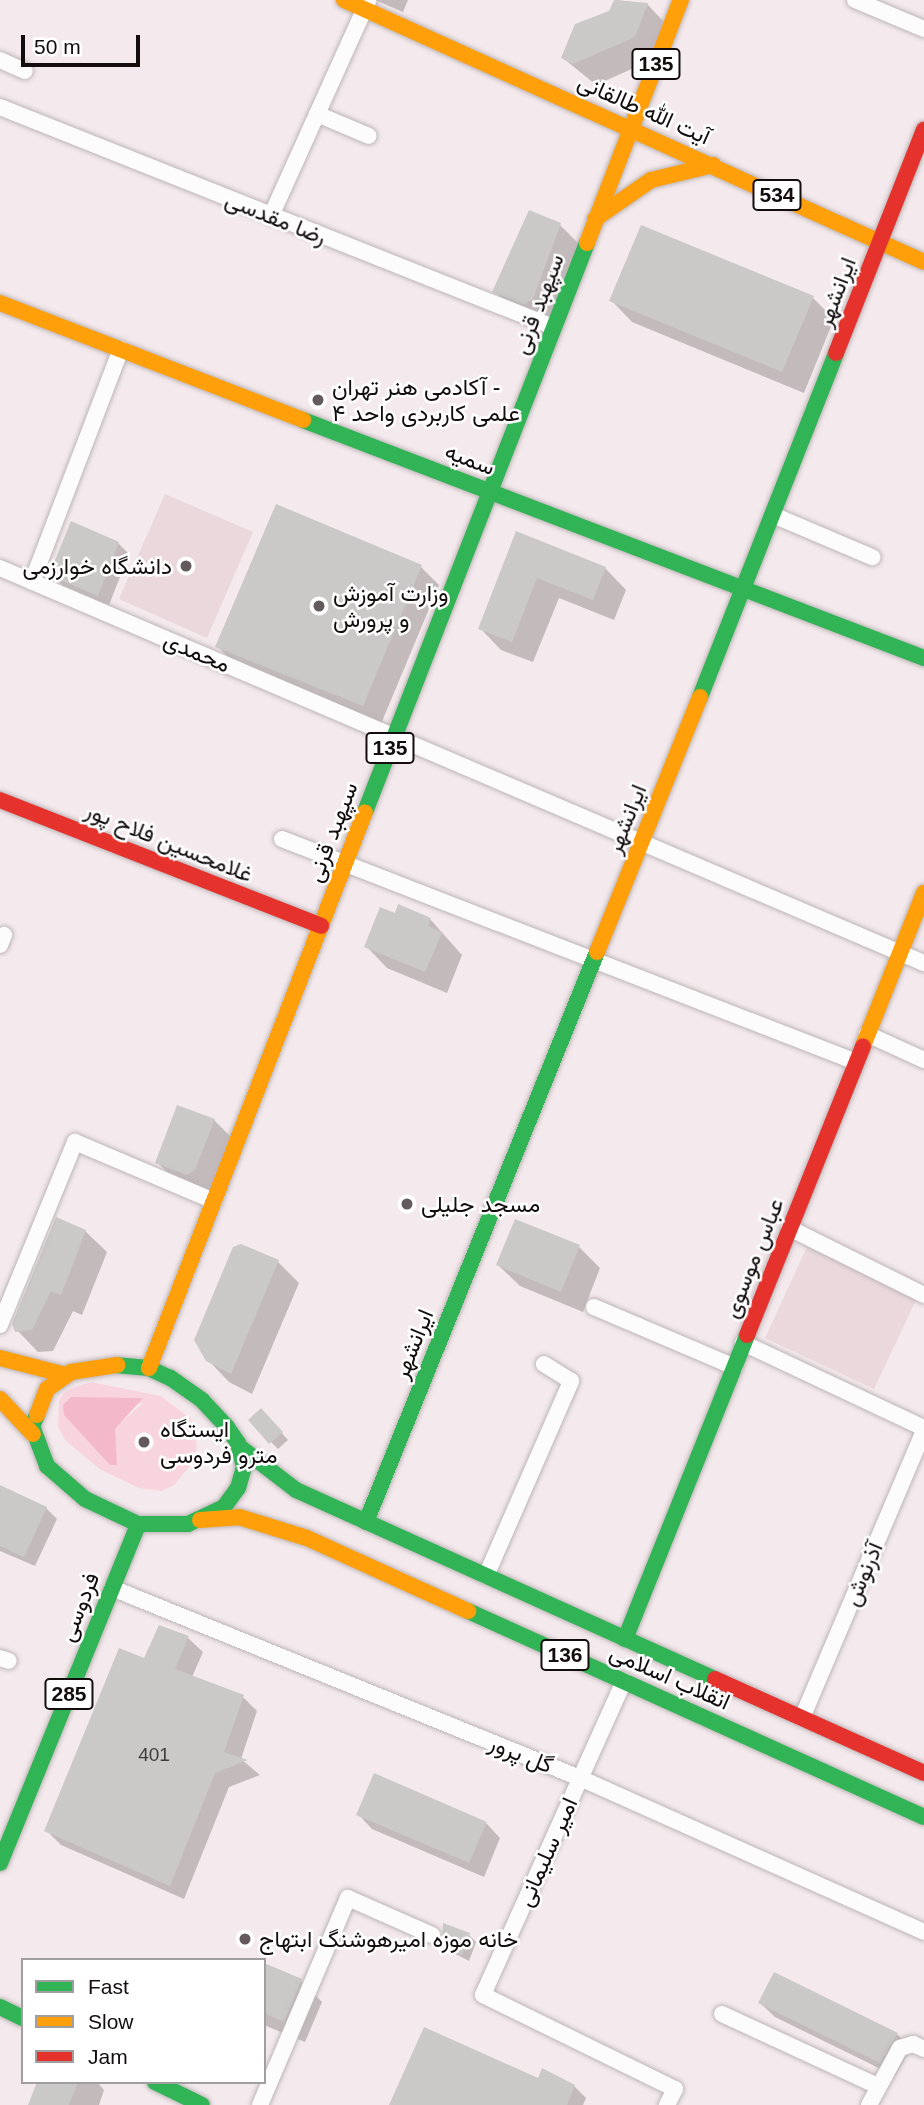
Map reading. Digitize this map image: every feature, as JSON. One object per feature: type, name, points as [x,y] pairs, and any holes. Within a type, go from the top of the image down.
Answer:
[{"type":"main road","name":"آیت الله طالقانی","points":[[344,0],[367,5],[924,262]]},
{"type":"main road","name":"سپهبد قرنی","points":[[149,1368],[681,0]]},
{"type":"main road","name":"ایرانشهر","points":[[366,1522],[744,589],[924,130]]},
{"type":"main road","points":[[595,219],[651,180],[712,165]]},
{"type":"main road","name":"سمیه","points":[[0,303],[924,658]]},
{"type":"main road","name":"غلامحسین فلاح‌ پور","points":[[0,800],[321,926]]},
{"type":"main road","name":"عباس موسوی","points":[[625,1639],[924,893]]},
{"type":"main road","points":[[0,1358],[66,1374],[107,1365],[149,1368],[202,1400],[240,1447],[244,1467],[236,1492],[224,1507],[200,1520],[168,1526],[138,1524],[101,1509],[64,1484],[44,1461],[33,1434],[0,1399]]},
{"type":"main road","points":[[33,1434],[41,1398],[66,1374]]},
{"type":"main road","name":"انقلاب اسلامی","points":[[240,1447],[296,1490],[924,1773]]},
{"type":"main road","name":"انقلاب اسلامی","points":[[200,1520],[239,1517],[268,1522],[924,1817]]},
{"type":"main road","name":"فردوسی","points":[[0,1863],[138,1524]]},
{"type":"main road","points":[[0,2007],[21,2017]]},
{"type":"main road","points":[[159,2084],[202,2105]]},
{"type":"street","points":[[855,0],[924,29]]},
{"type":"street","points":[[271,216],[367,5]]},
{"type":"street","points":[[0,60],[25,71]]},
{"type":"street","name":"رضا مقدسی","points":[[0,107],[553,327]]},
{"type":"street","points":[[317,114],[369,136]]},
{"type":"street","points":[[32,582],[121,349]]},
{"type":"street","points":[[773,515],[872,556]]},
{"type":"street","name":"محمدی","points":[[0,568],[924,963]]},
{"type":"street","points":[[282,839],[856,1062]]},
{"type":"street","points":[[867,1034],[924,1060]]},
{"type":"street","points":[[0,1325],[75,1142],[214,1201]]},
{"type":"street","points":[[789,1228],[924,1295]]},
{"type":"street","points":[[593,1307],[734,1367]]},
{"type":"street","points":[[743,1343],[924,1429]]},
{"type":"street","points":[[486,1576],[571,1381],[544,1364]]},
{"type":"street","name":"آذرنوش","points":[[802,1718],[924,1429]]},
{"type":"street","name":"گل پرور","points":[[112,1588],[580,1778],[924,1932]]},
{"type":"street","name":"امیر سلیمانی","points":[[624,1681],[483,1995],[675,2089],[667,2105]]},
{"type":"street","points":[[269,2069],[348,1898],[432,1934]]},
{"type":"street","points":[[722,2014],[878,2086]]},
{"type":"street","points":[[869,2105],[900,2048],[912,2044],[924,2049]]},
{"type":"street","points":[[260,2105],[265,2084]]},
{"type":"shaded area","name":"دانشگاه خوارزمی","points":[[165,494],[253,532],[207,638],[119,599]]},
{"type":"shaded area","points":[[807,1247],[917,1298],[874,1389],[765,1338]]},
{"type":"shaded area","points":[[91,1382],[161,1396],[191,1419],[197,1446],[193,1462],[174,1485],[162,1491],[139,1488],[101,1470],[66,1441],[58,1427],[59,1400],[66,1390]],"holes":[[[143,1403],[115,1428],[65,1415]]]},
{"type":"shaded area","points":[[71,1397],[143,1398],[115,1429],[117,1465],[110,1465],[64,1415],[63,1405]]},
{"type":"building","points":[[614,0],[648,3],[635,37],[573,64],[561,58],[575,24],[609,11]]},
{"type":"building","points":[[529,210],[561,223],[533,299],[524,304],[492,292]]},
{"type":"building","points":[[641,225],[814,296],[782,372],[609,301]]},
{"type":"building","name":"وزارت آموزش و پرورش","points":[[276,504],[422,565],[363,706],[215,647]]},
{"type":"building","points":[[71,521],[119,542],[98,596],[49,575]]},
{"type":"building","points":[[516,531],[606,567],[593,600],[537,578],[512,642],[478,629]]},
{"type":"building","points":[[398,904],[431,918],[428,926],[442,933],[425,972],[364,947],[380,907],[395,913]]},
{"type":"building","points":[[177,1105],[215,1119],[195,1170],[187,1175],[155,1163]]},
{"type":"building","points":[[56,1217],[86,1230],[61,1295],[51,1291],[32,1330],[15,1332],[12,1324]]},
{"type":"building","points":[[515,1219],[580,1245],[561,1292],[496,1265]]},
{"type":"building","points":[[241,1244],[279,1260],[231,1374],[206,1361],[194,1340],[233,1247]]},
{"type":"building","points":[[261,1408],[283,1432],[269,1444],[248,1420]]},
{"type":"building","points":[[0,1485],[47,1507],[24,1557],[0,1546]]},
{"type":"building","points":[[159,1625],[189,1636],[175,1669],[244,1695],[224,1752],[248,1760],[215,1773],[170,1886],[44,1831],[119,1648],[144,1658]]},
{"type":"building","points":[[374,1773],[487,1822],[469,1863],[356,1815]]},
{"type":"building","points":[[443,1923],[470,1933],[462,1955],[436,1945],[442,1939]]},
{"type":"building","points":[[266,1964],[302,1979],[284,2022],[266,2014]]},
{"type":"building","points":[[774,1972],[898,2033],[880,2063],[758,2003]]},
{"type":"building","points":[[424,2027],[538,2078],[542,2068],[575,2085],[567,2105],[389,2105]]},
{"type":"building","points":[[36,2084],[77,2084],[69,2105],[28,2105]]},
{"type":"traffic: fast","points":[[365,812],[587,243]]},
{"type":"traffic: fast","points":[[700,697],[836,353]]},
{"type":"traffic: fast","points":[[303,420],[924,658]]},
{"type":"traffic: fast","points":[[366,1522],[597,952]]},
{"type":"traffic: fast","points":[[625,1639],[747,1335]]},
{"type":"traffic: fast","points":[[37,1415],[32,1426],[47,1466],[85,1499],[138,1524],[188,1524],[224,1507],[238,1488],[244,1467],[238,1443],[227,1427],[202,1400],[170,1378],[149,1368],[117,1365]]},
{"type":"traffic: fast","points":[[240,1447],[296,1490],[715,1679]]},
{"type":"traffic: fast","points":[[0,1863],[138,1524]]},
{"type":"traffic: fast","points":[[468,1611],[924,1817]]},
{"type":"traffic: fast","points":[[0,2007],[21,2017]]},
{"type":"traffic: fast","points":[[159,2084],[202,2105]]},
{"type":"traffic: slow","points":[[344,0],[924,262]]},
{"type":"traffic: slow","points":[[587,243],[681,0]]},
{"type":"traffic: slow","points":[[595,219],[651,180],[713,165]]},
{"type":"traffic: slow","points":[[0,303],[303,420]]},
{"type":"traffic: slow","points":[[597,952],[700,697]]},
{"type":"traffic: slow","points":[[149,1368],[365,812]]},
{"type":"traffic: slow","points":[[863,1046],[924,893]]},
{"type":"traffic: slow","points":[[0,1358],[66,1375]]},
{"type":"traffic: slow","points":[[37,1415],[47,1389],[71,1372],[117,1365]]},
{"type":"traffic: slow","points":[[0,1399],[33,1434]]},
{"type":"traffic: slow","points":[[200,1520],[239,1517],[307,1538],[468,1611]]},
{"type":"traffic: jam","points":[[836,353],[924,130]]},
{"type":"traffic: jam","points":[[0,800],[321,926]]},
{"type":"traffic: jam","points":[[747,1335],[863,1046]]},
{"type":"traffic: jam","points":[[715,1679],[924,1773]]},
{"type":"place","name":"آکادمی هنر تهران - علمی کاربردی واحد ۴","points":[[318,400]]},
{"type":"place","name":"دانشگاه خوارزمی","points":[[186,566]]},
{"type":"place","name":"وزارت آموزش و پرورش","points":[[319,606]]},
{"type":"place","name":"مسجد جلیلی","points":[[407,1204]]},
{"type":"place","name":"ایستگاه مترو فردوسی","points":[[144,1442]]},
{"type":"place","name":"خانه موزه امیرهوشنگ ابتهاج","points":[[245,1939]]}]
